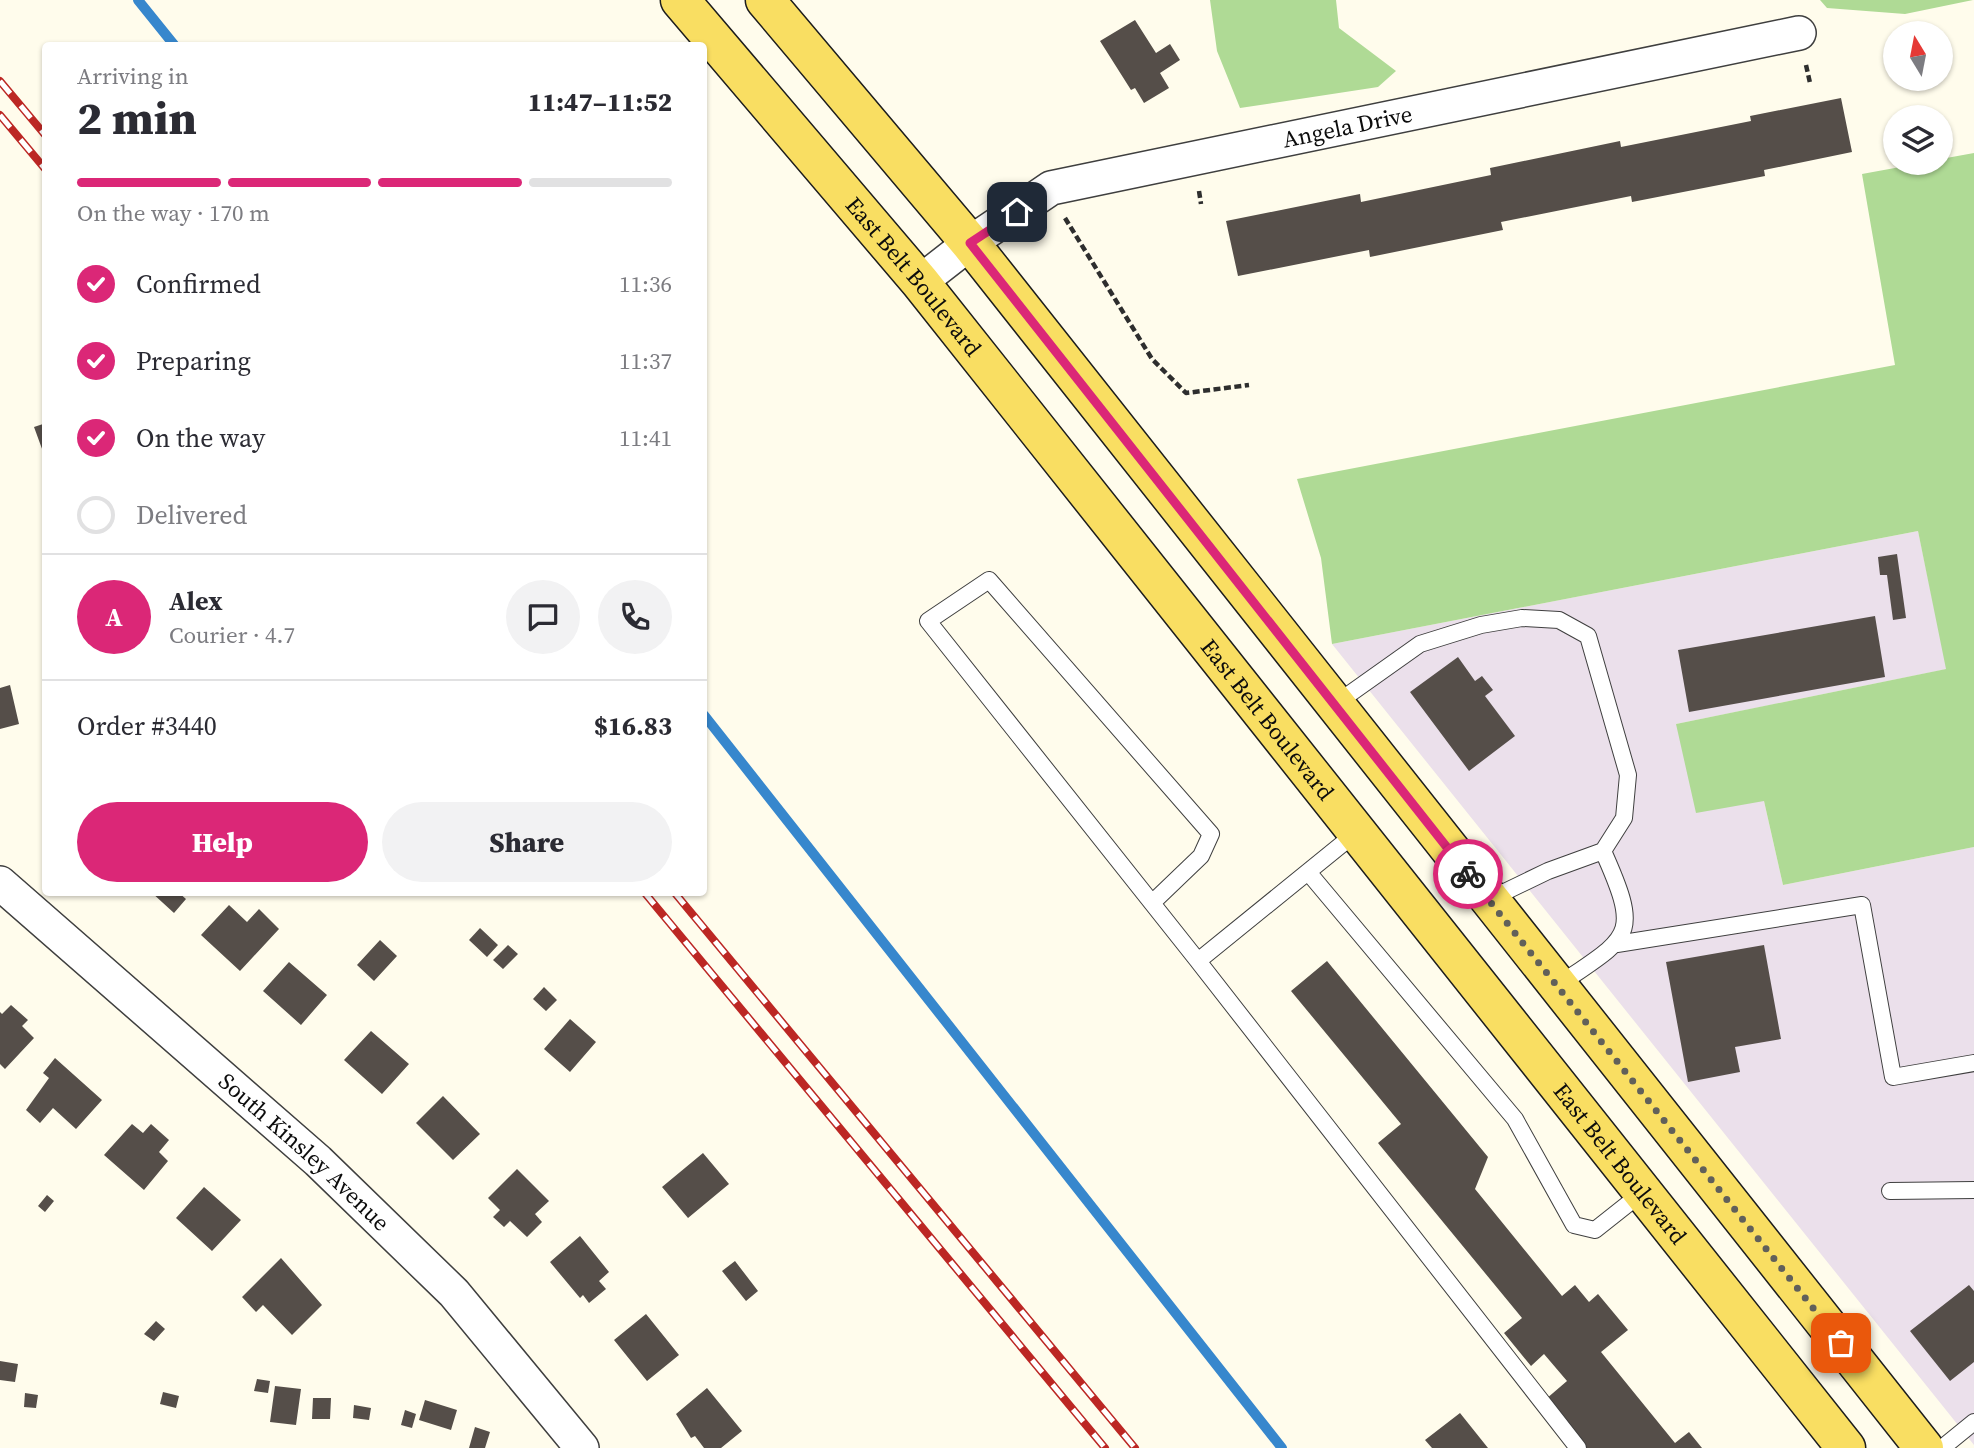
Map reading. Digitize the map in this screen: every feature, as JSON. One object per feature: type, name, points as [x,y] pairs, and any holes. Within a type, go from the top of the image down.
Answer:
[{"type":"main road","name":"East Belt Boulevard","points":[[680,0],[920,282],[1846,1448]]},
{"type":"main road","points":[[765,0],[970,243],[1924,1448]]},
{"type":"street","name":"Angela Drive","points":[[920,282],[970,243],[1051,188],[1800,33]]},
{"type":"street","name":"South Kinsley Avenue","points":[[0,883],[318,1161],[454,1293],[582,1448]]},
{"type":"lane","points":[[1152,903],[1201,856],[1211,834],[989,580],[928,621],[1198,961],[1578,1448]]},
{"type":"lane","points":[[1334,705],[1420,644],[1481,625],[1522,618],[1559,620],[1588,636],[1628,775],[1624,818],[1603,851],[1549,871],[1488,900]]},
{"type":"lane","points":[[1198,961],[1357,832]]},
{"type":"lane","points":[[1603,851],[1623,896],[1626,920],[1617,944]]},
{"type":"lane","points":[[1308,872],[1515,1119],[1574,1225],[1595,1230],[1643,1192]]},
{"type":"lane","points":[[1557,986],[1617,944],[1862,905],[1893,1077],[1974,1062]]},
{"type":"lane","points":[[1890,1191],[1974,1189]]},
{"type":"lane","points":[[1942,1448],[1974,1422]]},
{"type":"path","points":[[1051,188],[1063,216],[1152,359],[1186,393],[1249,385]]},
{"type":"shaded area","points":[[1918,531],[1947,669],[1676,724],[1764,801],[1783,885],[1974,847],[1974,1445],[1332,644]]},
{"type":"green space","points":[[1210,0],[1336,0],[1339,28],[1396,71],[1378,87],[1240,108],[1217,51]]},
{"type":"green space","points":[[1820,0],[1973,0],[1905,14],[1827,8]]},
{"type":"green space","points":[[1974,153],[1974,847],[1783,885],[1764,801],[1696,813],[1676,724],[1946,669],[1918,531],[1332,644],[1321,558],[1297,479],[1895,365],[1862,174],[1883,170],[1883,175],[1953,175],[1953,157]]},
{"type":"building","points":[[1135,20],[1156,53],[1170,44],[1180,60],[1160,73],[1169,88],[1144,103],[1135,88],[1131,90],[1100,41]]},
{"type":"building","points":[[1841,98],[1852,152],[1764,170],[1765,176],[1632,202],[1631,196],[1501,222],[1503,230],[1370,257],[1369,250],[1238,276],[1226,221],[1360,194],[1361,202],[1491,175],[1490,168],[1620,141],[1621,147],[1751,121],[1750,116]]},
{"type":"building","points":[[42,424],[42,449],[34,427]]},
{"type":"building","points":[[1897,554],[1906,618],[1893,620],[1887,575],[1880,575],[1878,557]]},
{"type":"building","points":[[1875,616],[1885,677],[1689,712],[1678,650]]},
{"type":"building","points":[[1458,657],[1475,681],[1482,676],[1493,690],[1485,696],[1515,736],[1469,771],[1410,692]]},
{"type":"building","points":[[10,685],[19,724],[0,729],[0,688]]},
{"type":"building","points":[[155,896],[183,896],[186,899],[174,913]]},
{"type":"building","points":[[229,905],[247,922],[259,909],[279,929],[240,971],[201,935]]},
{"type":"building","points":[[480,928],[498,945],[487,957],[469,940]]},
{"type":"building","points":[[380,940],[397,956],[374,981],[357,965]]},
{"type":"building","points":[[508,945],[518,954],[503,969],[493,960]]},
{"type":"building","points":[[1764,945],[1781,1039],[1735,1047],[1740,1072],[1688,1082],[1666,962]]},
{"type":"building","points":[[1327,961],[1488,1157],[1475,1189],[1562,1296],[1575,1285],[1589,1302],[1598,1294],[1628,1330],[1601,1352],[1675,1443],[1689,1432],[1702,1448],[1586,1448],[1546,1399],[1567,1381],[1544,1354],[1531,1366],[1504,1333],[1522,1318],[1378,1143],[1401,1124],[1291,991]]},
{"type":"building","points":[[289,962],[327,995],[301,1025],[263,991]]},
{"type":"building","points":[[544,987],[557,1000],[546,1011],[533,999]]},
{"type":"building","points":[[11,1005],[28,1020],[22,1026],[34,1038],[5,1069],[0,1064],[0,1012],[2,1014]]},
{"type":"building","points":[[570,1019],[596,1042],[570,1072],[544,1049]]},
{"type":"building","points":[[371,1031],[409,1064],[382,1094],[344,1060]]},
{"type":"building","points":[[55,1058],[102,1100],[76,1129],[53,1108],[40,1123],[26,1110],[49,1078],[43,1073]]},
{"type":"building","points":[[443,1096],[480,1134],[453,1160],[416,1123]]},
{"type":"building","points":[[132,1124],[143,1133],[151,1124],[169,1140],[159,1152],[168,1161],[144,1190],[104,1155]]},
{"type":"building","points":[[703,1153],[729,1184],[688,1218],[662,1187]]},
{"type":"building","points":[[517,1169],[549,1201],[535,1214],[542,1222],[527,1237],[510,1221],[504,1227],[493,1217],[500,1210],[488,1198]]},
{"type":"building","points":[[204,1187],[241,1220],[212,1251],[176,1218]]},
{"type":"building","points":[[47,1195],[54,1201],[45,1212],[38,1206]]},
{"type":"building","points":[[580,1236],[609,1272],[599,1281],[606,1289],[589,1303],[583,1295],[580,1298],[550,1262]]},
{"type":"building","points":[[281,1258],[322,1305],[292,1335],[263,1305],[256,1312],[242,1297]]},
{"type":"building","points":[[735,1261],[758,1291],[746,1301],[722,1271]]},
{"type":"building","points":[[1969,1285],[1974,1291],[1974,1362],[1950,1381],[1910,1331]]},
{"type":"building","points":[[646,1314],[679,1355],[647,1381],[614,1340]]},
{"type":"building","points":[[156,1321],[165,1329],[154,1341],[144,1334]]},
{"type":"building","points":[[0,1361],[18,1364],[15,1382],[0,1380]]},
{"type":"building","points":[[257,1379],[270,1381],[268,1393],[254,1391]]},
{"type":"building","points":[[275,1386],[301,1389],[296,1425],[270,1422]]},
{"type":"building","points":[[707,1388],[742,1431],[721,1448],[704,1448],[695,1436],[691,1438],[676,1414]]},
{"type":"building","points":[[163,1392],[179,1396],[176,1408],[160,1404]]},
{"type":"building","points":[[25,1393],[38,1395],[36,1408],[24,1407]]},
{"type":"building","points":[[313,1398],[331,1398],[330,1419],[312,1419]]},
{"type":"building","points":[[425,1400],[457,1410],[451,1430],[419,1420]]},
{"type":"building","points":[[354,1405],[371,1408],[369,1420],[353,1418]]},
{"type":"building","points":[[405,1410],[416,1414],[412,1428],[401,1425]]},
{"type":"building","points":[[1460,1413],[1488,1448],[1432,1448],[1425,1440]]},
{"type":"building","points":[[475,1427],[490,1432],[485,1448],[469,1448]]},
{"type":"waterway","points":[[138,0],[172,42]]},
{"type":"waterway","points":[[707,719],[1282,1448]]},
{"type":"railway","points":[[0,81],[42,131]]},
{"type":"railway","points":[[0,115],[42,165]]},
{"type":"railway","points":[[647,896],[1105,1448]]},
{"type":"railway","points":[[677,896],[1135,1448]]},
{"type":"way so far","points":[[1468,874],[1841,1343]]},
{"type":"route","points":[[1017,212],[970,243],[1468,874]]}]
